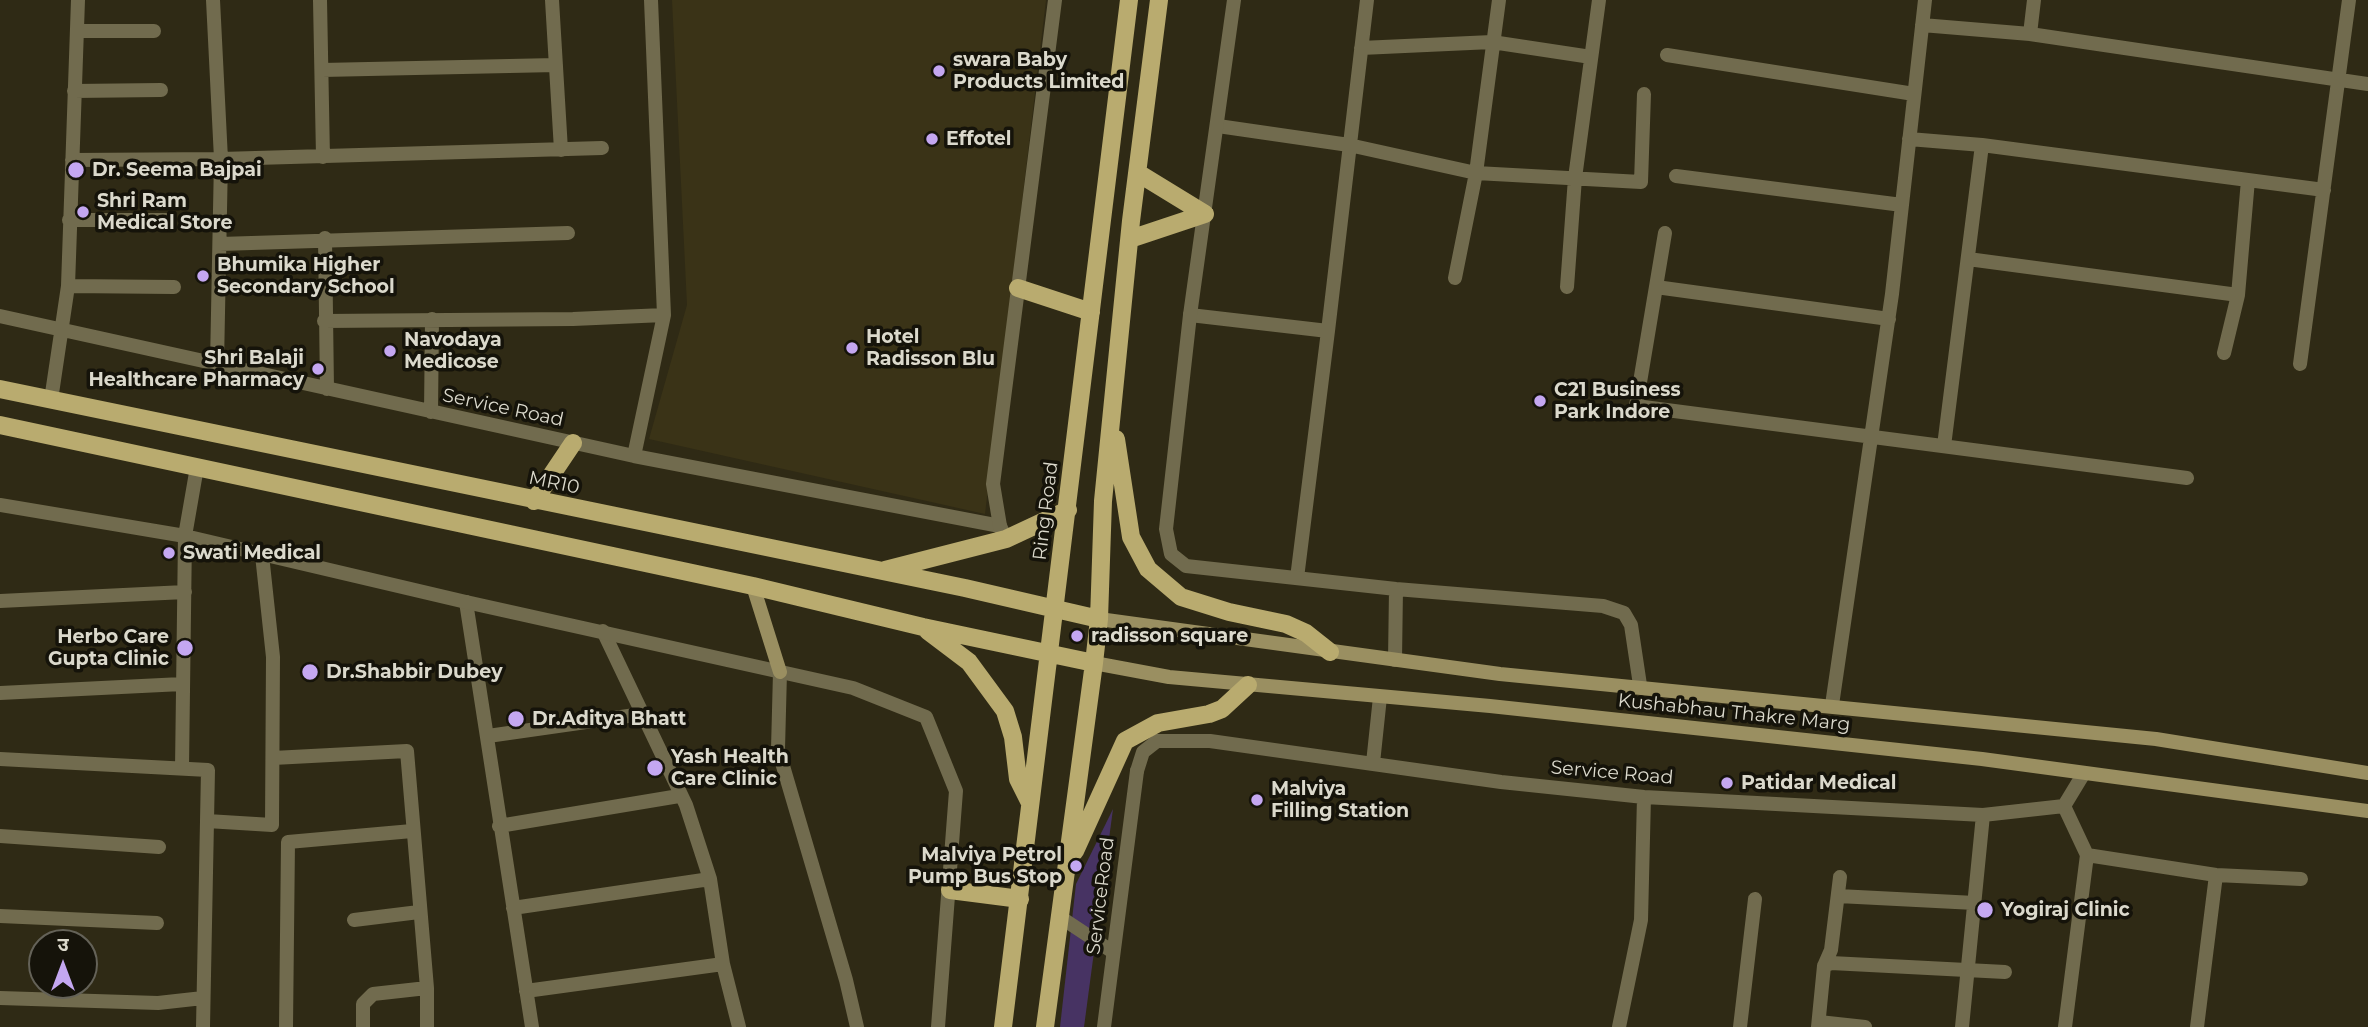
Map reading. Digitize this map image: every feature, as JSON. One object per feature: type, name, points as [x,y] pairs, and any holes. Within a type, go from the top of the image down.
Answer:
[{"type":"main road","name":"Ring Road","points":[[1003,1027],[1129,0]]},
{"type":"main road","points":[[1045,1027],[1099,619],[1103,501],[1130,239],[1159,0]]},
{"type":"main road","points":[[1138,173],[1205,214]]},
{"type":"main road","points":[[1130,239],[1205,214]]},
{"type":"main road","points":[[1018,288],[1091,312]]},
{"type":"main road","name":"MR10","points":[[0,389],[1099,619]]},
{"type":"main road","points":[[1112,411],[1131,537],[1148,569],[1181,597],[1286,624],[1306,633],[1330,652]]},
{"type":"main road","points":[[0,425],[753,586],[923,627],[1094,663]]},
{"type":"main road","points":[[534,501],[573,443]]},
{"type":"main road","points":[[878,571],[1068,510]]},
{"type":"main road","points":[[753,586],[780,672]]},
{"type":"main road","name":"Kushabhau Thakre Marg","points":[[1099,619],[1500,674],[1640,685],[2157,739],[2368,773]]},
{"type":"main road","points":[[923,627],[969,662],[1005,711],[1013,737],[1018,779],[1030,801]]},
{"type":"main road","name":"Kushabhau Thakre Marg","points":[[1094,663],[1169,677],[1956,756],[2368,811]]},
{"type":"main road","points":[[1066,872],[1125,741],[1157,723],[1209,714],[1222,709],[1248,685]]},
{"type":"main road","points":[[950,890],[1020,899]]},
{"type":"street","points":[[51,400],[68,286],[78,0]]},
{"type":"street","points":[[213,0],[221,159],[217,363]]},
{"type":"street","points":[[320,0],[323,157]]},
{"type":"street","points":[[552,0],[561,150]]},
{"type":"street","points":[[634,456],[664,315],[651,0]]},
{"type":"street","points":[[1003,532],[993,484],[1055,0]]},
{"type":"street","points":[[1234,0],[1190,315],[1166,529],[1167,545],[1171,554],[1186,566],[1396,589],[1603,606],[1624,613],[1631,625],[1640,685]]},
{"type":"street","points":[[1297,578],[1367,0]]},
{"type":"street","points":[[1455,278],[1476,173],[1499,0]]},
{"type":"street","points":[[1567,287],[1575,178],[1599,0]]},
{"type":"street","points":[[1832,705],[1889,319],[1925,0]]},
{"type":"street","points":[[2030,34],[2034,0]]},
{"type":"street","points":[[2300,365],[2349,0]]},
{"type":"street","points":[[1922,25],[2030,34],[2368,84]]},
{"type":"street","points":[[77,31],[154,31]]},
{"type":"street","points":[[1361,48],[1492,42],[1591,57]]},
{"type":"street","points":[[1667,55],[1914,94]]},
{"type":"street","points":[[322,70],[556,65]]},
{"type":"street","points":[[74,91],[161,90]]},
{"type":"street","points":[[1217,126],[1349,145],[1476,173],[1641,182],[1644,94]]},
{"type":"street","points":[[1909,139],[1982,145],[2324,190]]},
{"type":"street","points":[[1944,446],[1982,145]]},
{"type":"street","points":[[72,160],[323,157],[602,148]]},
{"type":"street","points":[[1676,176],[1902,205]]},
{"type":"street","points":[[2224,353],[2238,295],[2248,180]]},
{"type":"street","points":[[69,220],[166,220]]},
{"type":"street","points":[[220,244],[325,238],[568,233]]},
{"type":"street","points":[[1665,233],[1636,406],[2187,478]]},
{"type":"street","points":[[325,238],[324,321],[327,388]]},
{"type":"street","points":[[1968,259],[2238,295]]},
{"type":"street","points":[[68,286],[174,287]]},
{"type":"street","points":[[1656,287],[1889,319]]},
{"type":"street","points":[[324,321],[573,319],[664,315]]},
{"type":"street","points":[[1190,315],[1328,331]]},
{"type":"street","name":"Service Road","points":[[0,316],[573,443],[1003,532]]},
{"type":"street","points":[[431,412],[432,320]]},
{"type":"street","points":[[182,768],[185,536],[197,467]]},
{"type":"street","points":[[0,505],[185,536],[466,603],[853,688],[926,718],[957,790],[938,1027]]},
{"type":"street","points":[[207,821],[272,825],[273,657],[262,555]]},
{"type":"street","points":[[1395,660],[1396,589]]},
{"type":"street","points":[[0,601],[185,593]]},
{"type":"street","points":[[466,603],[488,736],[499,825],[533,1019],[532,1027]]},
{"type":"street","points":[[603,631],[642,714],[673,771],[680,796],[687,805],[710,879],[723,964],[738,1027]]},
{"type":"street","points":[[780,672],[778,749],[846,979],[857,1027]]},
{"type":"street","points":[[0,693],[182,684]]},
{"type":"street","points":[[1373,763],[1380,697]]},
{"type":"street","points":[[488,736],[642,714]]},
{"type":"street","name":"Service Road","points":[[1137,771],[1143,752],[1157,741],[1210,741],[1501,782],[1644,797],[1983,815],[2064,806]]},
{"type":"street","points":[[273,758],[407,751],[427,988],[427,1027]]},
{"type":"street","points":[[0,759],[208,770],[203,1027]]},
{"type":"street","name":"ServiceRoad","points":[[1104,1027],[1137,771]]},
{"type":"street","points":[[2065,1027],[2087,855],[2064,806],[2084,773]]},
{"type":"street","points":[[499,825],[680,796]]},
{"type":"street","points":[[1619,1027],[1641,920],[1644,797]]},
{"type":"street","points":[[1962,1027],[1983,815]]},
{"type":"street","points":[[286,1027],[288,842],[412,831]]},
{"type":"street","points":[[0,836],[159,847]]},
{"type":"street","points":[[2087,855],[2216,875],[2301,879]]},
{"type":"street","points":[[2197,1027],[2216,875]]},
{"type":"street","points":[[1840,877],[1831,950],[1824,966],[1819,1024],[1865,1027]]},
{"type":"street","points":[[513,908],[710,879]]},
{"type":"street","points":[[1838,896],[1975,903]]},
{"type":"street","points":[[1740,1027],[1755,899]]},
{"type":"street","points":[[354,920],[419,912]]},
{"type":"street","points":[[0,916],[157,923]]},
{"type":"street","points":[[1060,917],[1114,952]]},
{"type":"street","points":[[1824,966],[1830,963],[2005,972]]},
{"type":"street","points":[[526,991],[723,964]]},
{"type":"street","points":[[363,1027],[363,1004],[367,997],[427,988]]},
{"type":"street","points":[[0,998],[158,1003],[204,998]]},
{"type":"shaded area","points":[[672,0],[1046,0],[985,514],[649,439],[687,305]]},
{"type":"shaded area","points":[[1113,809],[1084,1027],[1060,1027],[1076,884]]},
{"type":"place","name":"swara Baby Products Limited","points":[[939,71]]},
{"type":"place","name":"Effotel","points":[[932,139]]},
{"type":"place","name":"Dr. Seema Bajpai","points":[[76,170]]},
{"type":"place","name":"Shri Ram Medical Store","points":[[83,212]]},
{"type":"place","name":"Bhumika Higher Secondary School","points":[[203,276]]},
{"type":"place","name":"Hotel Radisson Blu","points":[[852,348]]},
{"type":"place","name":"Navodaya Medicose","points":[[390,351]]},
{"type":"place","name":"Shri Balaji Healthcare Pharmacy","points":[[318,369]]},
{"type":"place","name":"C21 Business Park Indore","points":[[1540,401]]},
{"type":"place","name":"Swati Medical","points":[[169,553]]},
{"type":"place","name":"radisson square","points":[[1077,636]]},
{"type":"place","name":"Herbo Care Gupta Clinic","points":[[185,648]]},
{"type":"place","name":"Dr.Shabbir Dubey","points":[[310,672]]},
{"type":"place","name":"Dr.Aditya Bhatt","points":[[516,719]]},
{"type":"place","name":"Yash Health Care Clinic","points":[[655,768]]},
{"type":"place","name":"Patidar Medical","points":[[1727,783]]},
{"type":"place","name":"Malviya Filling Station","points":[[1257,800]]},
{"type":"place","name":"Malviya Petrol Pump Bus Stop","points":[[1076,866]]},
{"type":"place","name":"Yogiraj Clinic","points":[[1985,910]]}]
